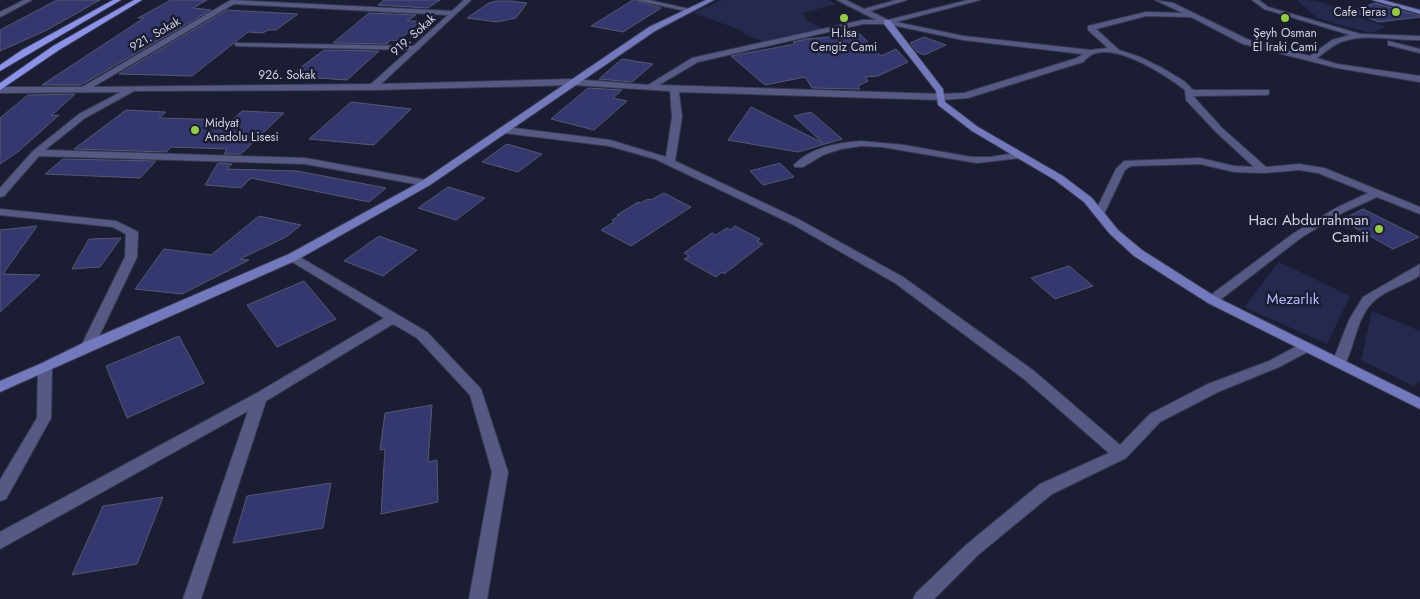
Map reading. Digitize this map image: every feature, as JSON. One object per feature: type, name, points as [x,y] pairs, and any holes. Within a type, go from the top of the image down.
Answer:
[{"type":"main road","points":[[0,69],[26,52],[118,0]]},
{"type":"main road","points":[[0,88],[56,48],[139,0]]},
{"type":"main road","points":[[0,387],[45,368],[88,346],[293,257],[426,182],[505,130],[652,28],[711,0]]},
{"type":"main road","points":[[1375,0],[1420,12]]},
{"type":"main road","points":[[887,22],[940,91],[941,103],[974,129],[1059,178],[1088,200],[1114,232],[1138,254],[1212,300],[1419,401]]},
{"type":"street","points":[[0,15],[29,0]]},
{"type":"street","name":"919. Sokak","points":[[373,87],[468,0]]},
{"type":"street","points":[[638,0],[690,10]]},
{"type":"street","points":[[840,0],[887,22],[977,0]]},
{"type":"street","points":[[864,11],[904,0]]},
{"type":"street","points":[[1158,0],[1171,4],[1246,42],[1337,66],[1420,79]]},
{"type":"street","points":[[1255,0],[1272,10],[1361,36],[1401,40],[1420,38]]},
{"type":"street","points":[[235,1],[454,13]]},
{"type":"street","name":"921. Sokak","points":[[84,88],[235,1]]},
{"type":"street","points":[[1117,52],[1091,28],[1146,14],[1195,16]]},
{"type":"street","points":[[649,88],[695,60],[863,22],[887,22],[963,38],[1090,52],[1103,49],[1117,52],[1166,73],[1189,89],[1189,98],[1219,130],[1264,170]]},
{"type":"street","points":[[1311,59],[1343,38],[1361,36]]},
{"type":"street","points":[[1376,38],[1420,51]]},
{"type":"street","name":"926. Sokak","points":[[0,88],[373,87],[573,82],[649,88],[941,97],[965,96],[1080,60],[1090,52]]},
{"type":"street","points":[[0,194],[36,153],[82,116],[133,88]]},
{"type":"street","points":[[670,162],[677,117],[674,89]]},
{"type":"street","points":[[1189,93],[1266,92]]},
{"type":"street","points":[[505,130],[610,143],[670,162],[796,222],[899,280],[1029,375],[1121,454]]},
{"type":"street","points":[[799,165],[826,148],[846,144],[880,144],[974,160],[1021,155]]},
{"type":"street","points":[[36,153],[305,162],[426,182]]},
{"type":"street","points":[[1099,214],[1121,169],[1128,163],[1200,160],[1234,170],[1299,167],[1320,170],[1420,211]]},
{"type":"street","points":[[1212,300],[1298,235],[1340,210],[1378,193]]},
{"type":"street","points":[[0,212],[116,224],[132,232],[131,258],[88,346]]},
{"type":"street","points":[[293,257],[422,335],[476,392],[500,472],[478,599]]},
{"type":"street","points":[[1339,363],[1366,300],[1393,284],[1413,276],[1420,268]]},
{"type":"street","points":[[0,541],[260,398],[393,318]]},
{"type":"street","points":[[922,599],[972,550],[1046,488],[1121,454],[1156,418],[1213,388],[1274,364],[1306,346]]},
{"type":"street","points":[[0,494],[44,418],[45,368]]},
{"type":"street","points":[[192,599],[260,398]]},
{"type":"lane","points":[[237,44],[416,48]]},
{"type":"green space","points":[[722,0],[828,0],[837,4],[802,13],[807,20],[824,30],[765,42],[746,35],[738,29],[693,13]]},
{"type":"green space","points":[[1297,0],[1327,4],[1386,27],[1371,33],[1317,18]]},
{"type":"green space","name":"Mezarlık","points":[[1279,262],[1350,296],[1327,344],[1244,307]]},
{"type":"green space","points":[[1372,311],[1420,331],[1420,381],[1413,386],[1361,360]]},
{"type":"building","points":[[57,0],[100,0],[47,30],[0,51],[0,30]]},
{"type":"building","points":[[171,0],[207,0],[193,8],[211,10],[81,85],[42,85],[144,18],[138,18]]},
{"type":"building","points":[[384,0],[440,0],[428,8],[378,5]]},
{"type":"building","points":[[633,0],[661,8],[623,32],[591,26]]},
{"type":"building","points":[[496,1],[527,3],[516,18],[497,22],[467,18],[489,3]]},
{"type":"building","points":[[1375,3],[1420,17],[1378,22],[1352,11]]},
{"type":"building","points":[[227,10],[298,14],[276,30],[268,30],[263,33],[248,32],[192,76],[119,74]]},
{"type":"building","points":[[369,13],[416,15],[407,21],[420,21],[399,41],[390,40],[387,44],[333,43]]},
{"type":"building","points":[[860,34],[881,56],[896,49],[908,62],[878,76],[865,77],[868,81],[858,86],[860,89],[812,88],[805,77],[765,85],[731,56],[795,44],[793,42],[807,39]]},
{"type":"building","points":[[924,37],[946,45],[924,55],[917,52],[910,43]]},
{"type":"building","points":[[324,50],[379,51],[347,80],[289,76]]},
{"type":"building","points":[[622,59],[653,64],[632,82],[599,79]]},
{"type":"building","points":[[588,88],[622,90],[613,98],[627,101],[594,130],[551,119]]},
{"type":"building","points":[[75,94],[51,116],[59,115],[19,151],[0,164],[0,118],[28,95]]},
{"type":"building","points":[[351,102],[411,109],[374,145],[309,139]]},
{"type":"building","points":[[751,107],[823,143],[794,116],[811,112],[842,139],[798,152],[728,140]]},
{"type":"building","points":[[126,110],[166,112],[159,118],[232,120],[242,111],[284,113],[241,154],[224,154],[227,149],[171,147],[166,152],[74,149]]},
{"type":"building","points":[[507,144],[542,154],[518,172],[482,162]]},
{"type":"building","points":[[63,159],[156,161],[140,178],[45,174]]},
{"type":"building","points":[[218,163],[232,164],[226,169],[297,171],[386,188],[369,202],[251,178],[241,188],[205,185]]},
{"type":"building","points":[[780,163],[794,177],[763,185],[750,171]]},
{"type":"building","points":[[448,187],[485,198],[456,220],[418,208]]},
{"type":"building","points":[[664,193],[691,207],[631,246],[601,230],[614,222],[612,220],[619,216],[617,215],[638,202],[651,200]]},
{"type":"building","name":"Hacı Abdurrahman Camii","points":[[1363,209],[1419,237],[1393,249],[1341,220]]},
{"type":"building","points":[[259,216],[301,225],[286,237],[240,259],[249,260],[182,294],[135,289],[164,249],[211,255]]},
{"type":"building","points":[[37,226],[3,274],[40,275],[0,312],[0,230]]},
{"type":"building","points":[[735,226],[760,239],[757,241],[763,244],[724,274],[722,272],[716,277],[684,259],[689,256],[684,253],[712,233],[716,235],[727,228],[730,230]]},
{"type":"building","points":[[379,236],[417,250],[383,276],[344,261]]},
{"type":"building","points":[[121,238],[100,267],[72,269],[89,239]]},
{"type":"building","points":[[1069,266],[1093,286],[1055,299],[1031,278]]},
{"type":"building","points":[[304,281],[336,319],[277,347],[247,305]]},
{"type":"building","points":[[179,336],[204,383],[127,418],[106,366]]},
{"type":"building","points":[[432,405],[428,462],[437,460],[438,502],[381,514],[385,449],[380,450],[385,413]]},
{"type":"building","points":[[331,483],[323,528],[233,543],[247,496]]},
{"type":"building","points":[[163,497],[137,564],[72,575],[103,506]]},
{"type":"place","name":"Cafe Teras","points":[[1396,12]]},
{"type":"place","name":"H.İsa Cengiz Cami","points":[[844,18]]},
{"type":"place","name":"Şeyh Osman El Iraki Cami","points":[[1285,18]]},
{"type":"place","name":"Midyat Anadolu Lisesi","points":[[195,130]]},
{"type":"place","name":"Hacı Abdurrahman Camii","points":[[1379,229]]}]
